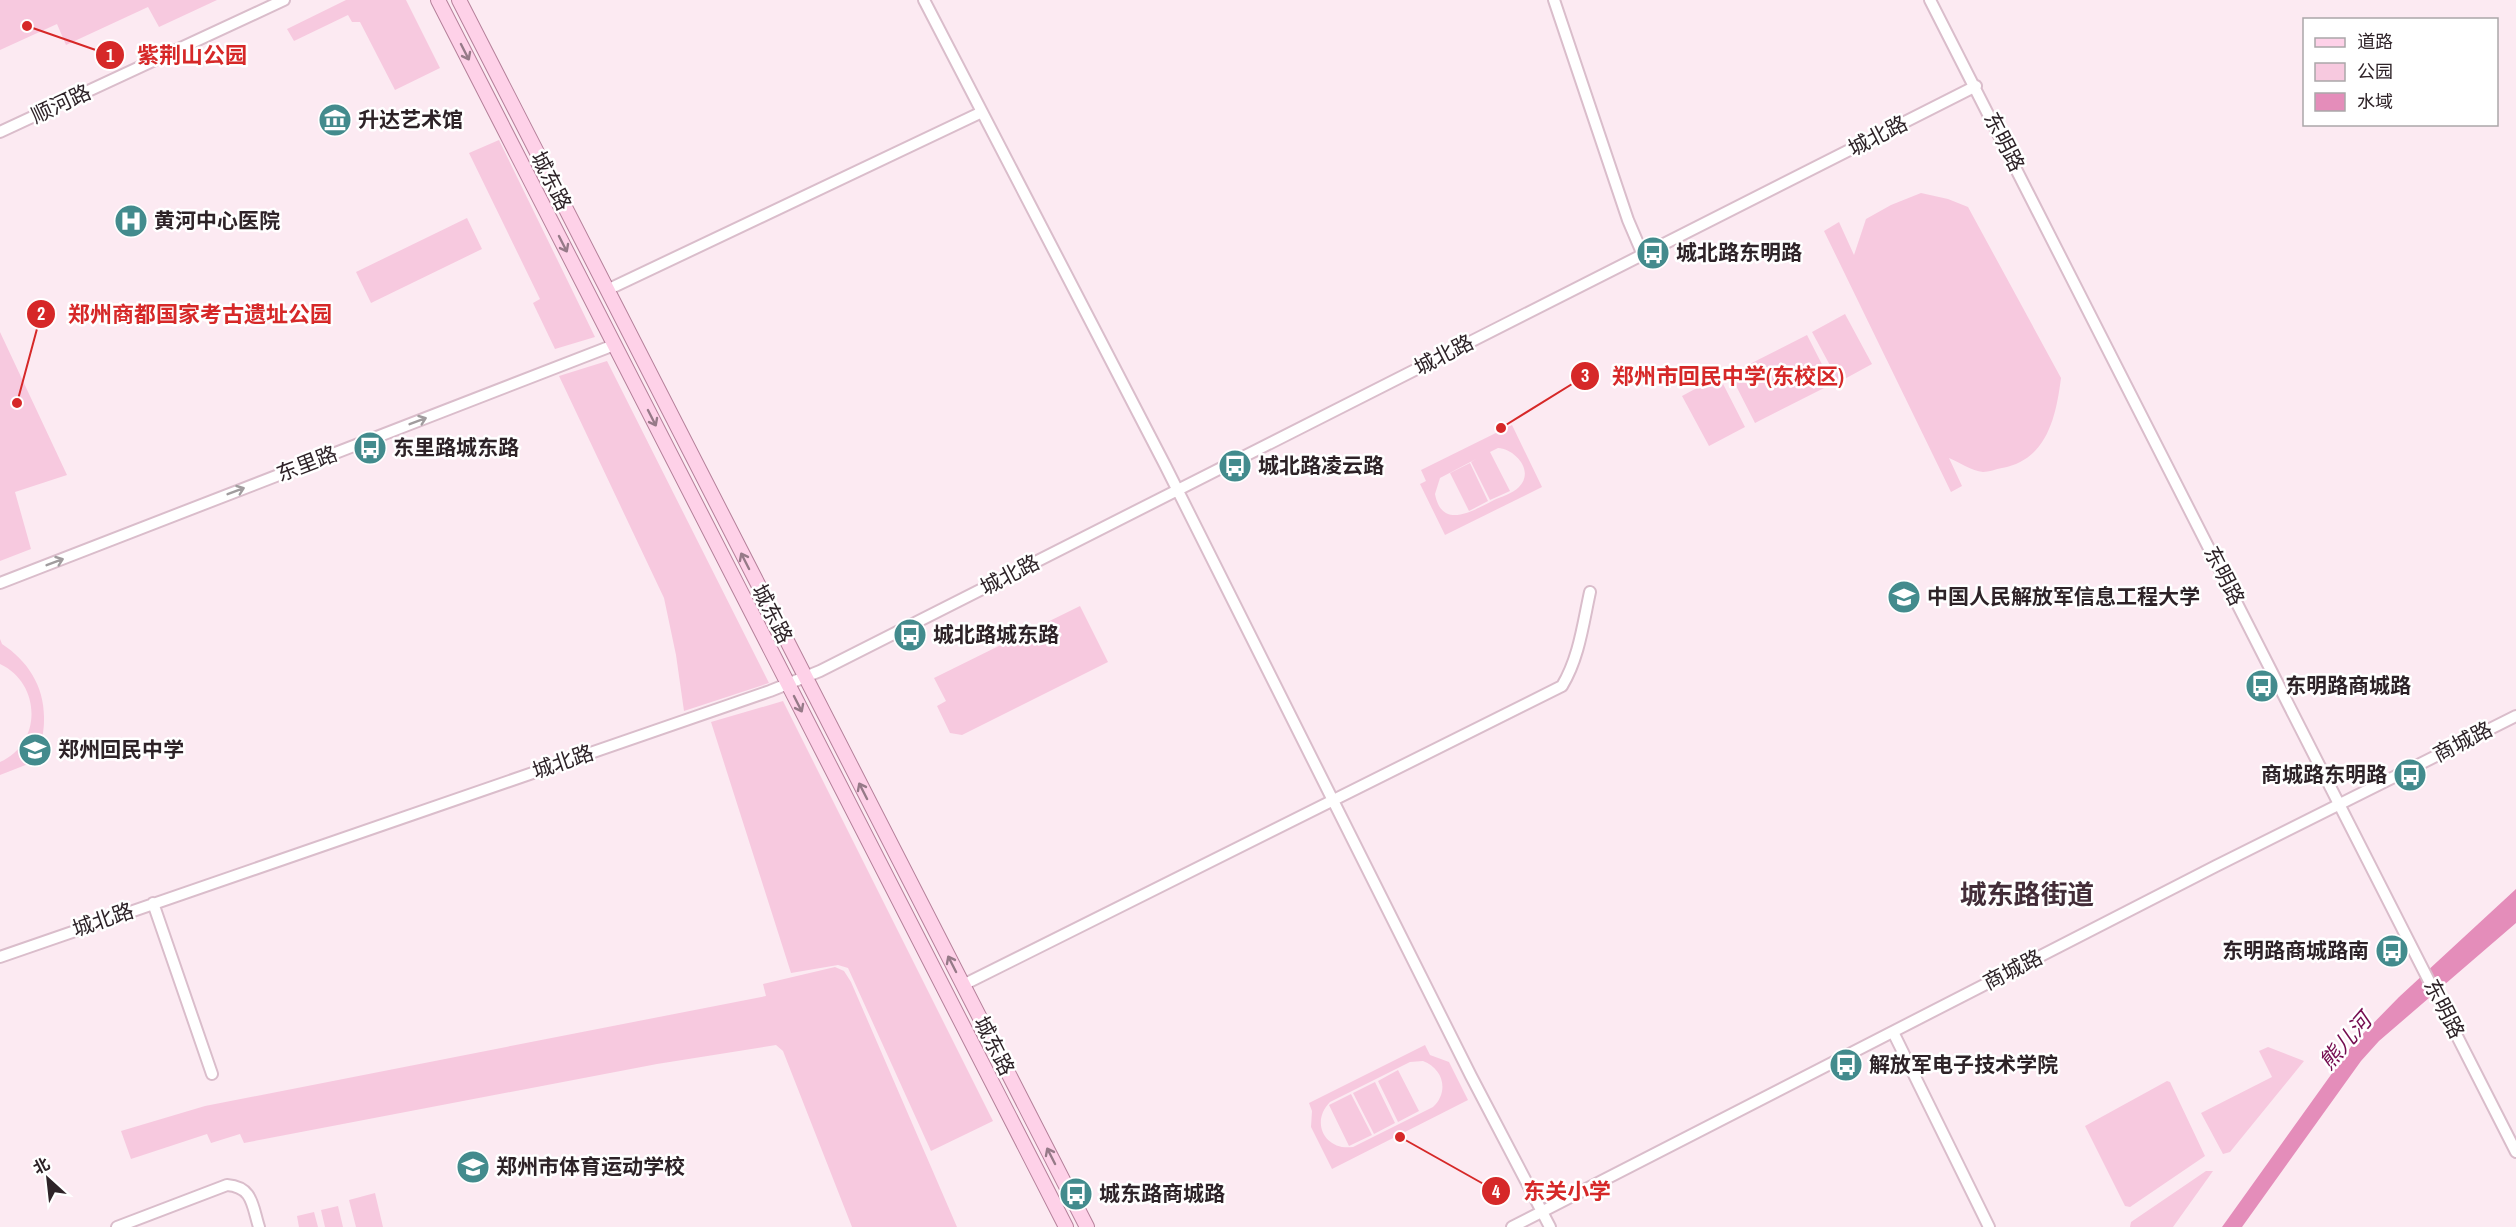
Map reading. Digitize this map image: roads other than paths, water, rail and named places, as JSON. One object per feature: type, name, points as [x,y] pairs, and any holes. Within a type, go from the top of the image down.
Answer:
[{"type":"main road","name":"城东路","points":[[438,0],[1066,1227]]},
{"type":"main road","name":"城东路","points":[[459,0],[1087,1227]]},
{"type":"street","name":"顺河路","points":[[0,132],[284,0]]},
{"type":"street","points":[[924,0],[1178,490],[1471,1076],[1550,1227]]},
{"type":"street","points":[[1554,0],[1628,220],[1643,255]]},
{"type":"street","name":"东明路","points":[[1930,0],[1976,86],[2516,1152]]},
{"type":"street","name":"城北路","points":[[0,957],[805,677],[1976,86]]},
{"type":"street","points":[[607,290],[982,112]]},
{"type":"street","name":"东里路","points":[[0,583],[615,345]]},
{"type":"street","points":[[963,986],[1562,686],[1575,659],[1590,592]]},
{"type":"street","name":"商城路","points":[[1512,1227],[2516,716]]},
{"type":"street","points":[[153,903],[212,1074]]},
{"type":"street","points":[[1893,1032],[1989,1227]]},
{"type":"street","points":[[117,1227],[227,1185],[240,1186],[248,1193],[259,1227]]},
{"type":"water","points":[[2516,889],[2516,923],[2379,1041],[2361,1061],[2242,1227],[2222,1227],[2353,1044],[2399,997]]},
{"type":"place","name":"紫荆山公园","points":[[27,26]]},
{"type":"place","name":"升达艺术馆","points":[[335,120]]},
{"type":"place","name":"黄河中心医院","points":[[131,221]]},
{"type":"place","name":"城北路东明路","points":[[1653,253]]},
{"type":"place","name":"郑州商都国家考古遗址公园","points":[[17,403]]},
{"type":"place","name":"郑州市回民中学(东校区)","points":[[1501,428]]},
{"type":"place","name":"东里路城东路","points":[[370,448]]},
{"type":"place","name":"城北路凌云路","points":[[1235,466]]},
{"type":"place","name":"中国人民解放军信息工程大学","points":[[1904,597]]},
{"type":"place","name":"城北路城东路","points":[[910,635]]},
{"type":"place","name":"东明路商城路","points":[[2262,686]]},
{"type":"place","name":"郑州回民中学","points":[[35,750]]},
{"type":"place","name":"商城路东明路","points":[[2410,775]]},
{"type":"place","name":"东明路商城路南","points":[[2392,951]]},
{"type":"place","name":"解放军电子技术学院","points":[[1846,1065]]},
{"type":"place","name":"东关小学","points":[[1400,1137]]},
{"type":"place","name":"郑州市体育运动学校","points":[[473,1167]]},
{"type":"place","name":"城东路商城路","points":[[1076,1194]]},
{"type":"district","name":"城东路街道","points":[[2027,895]]},
{"type":"water label","name":"熊儿河","points":[[2345,1041]]}]
